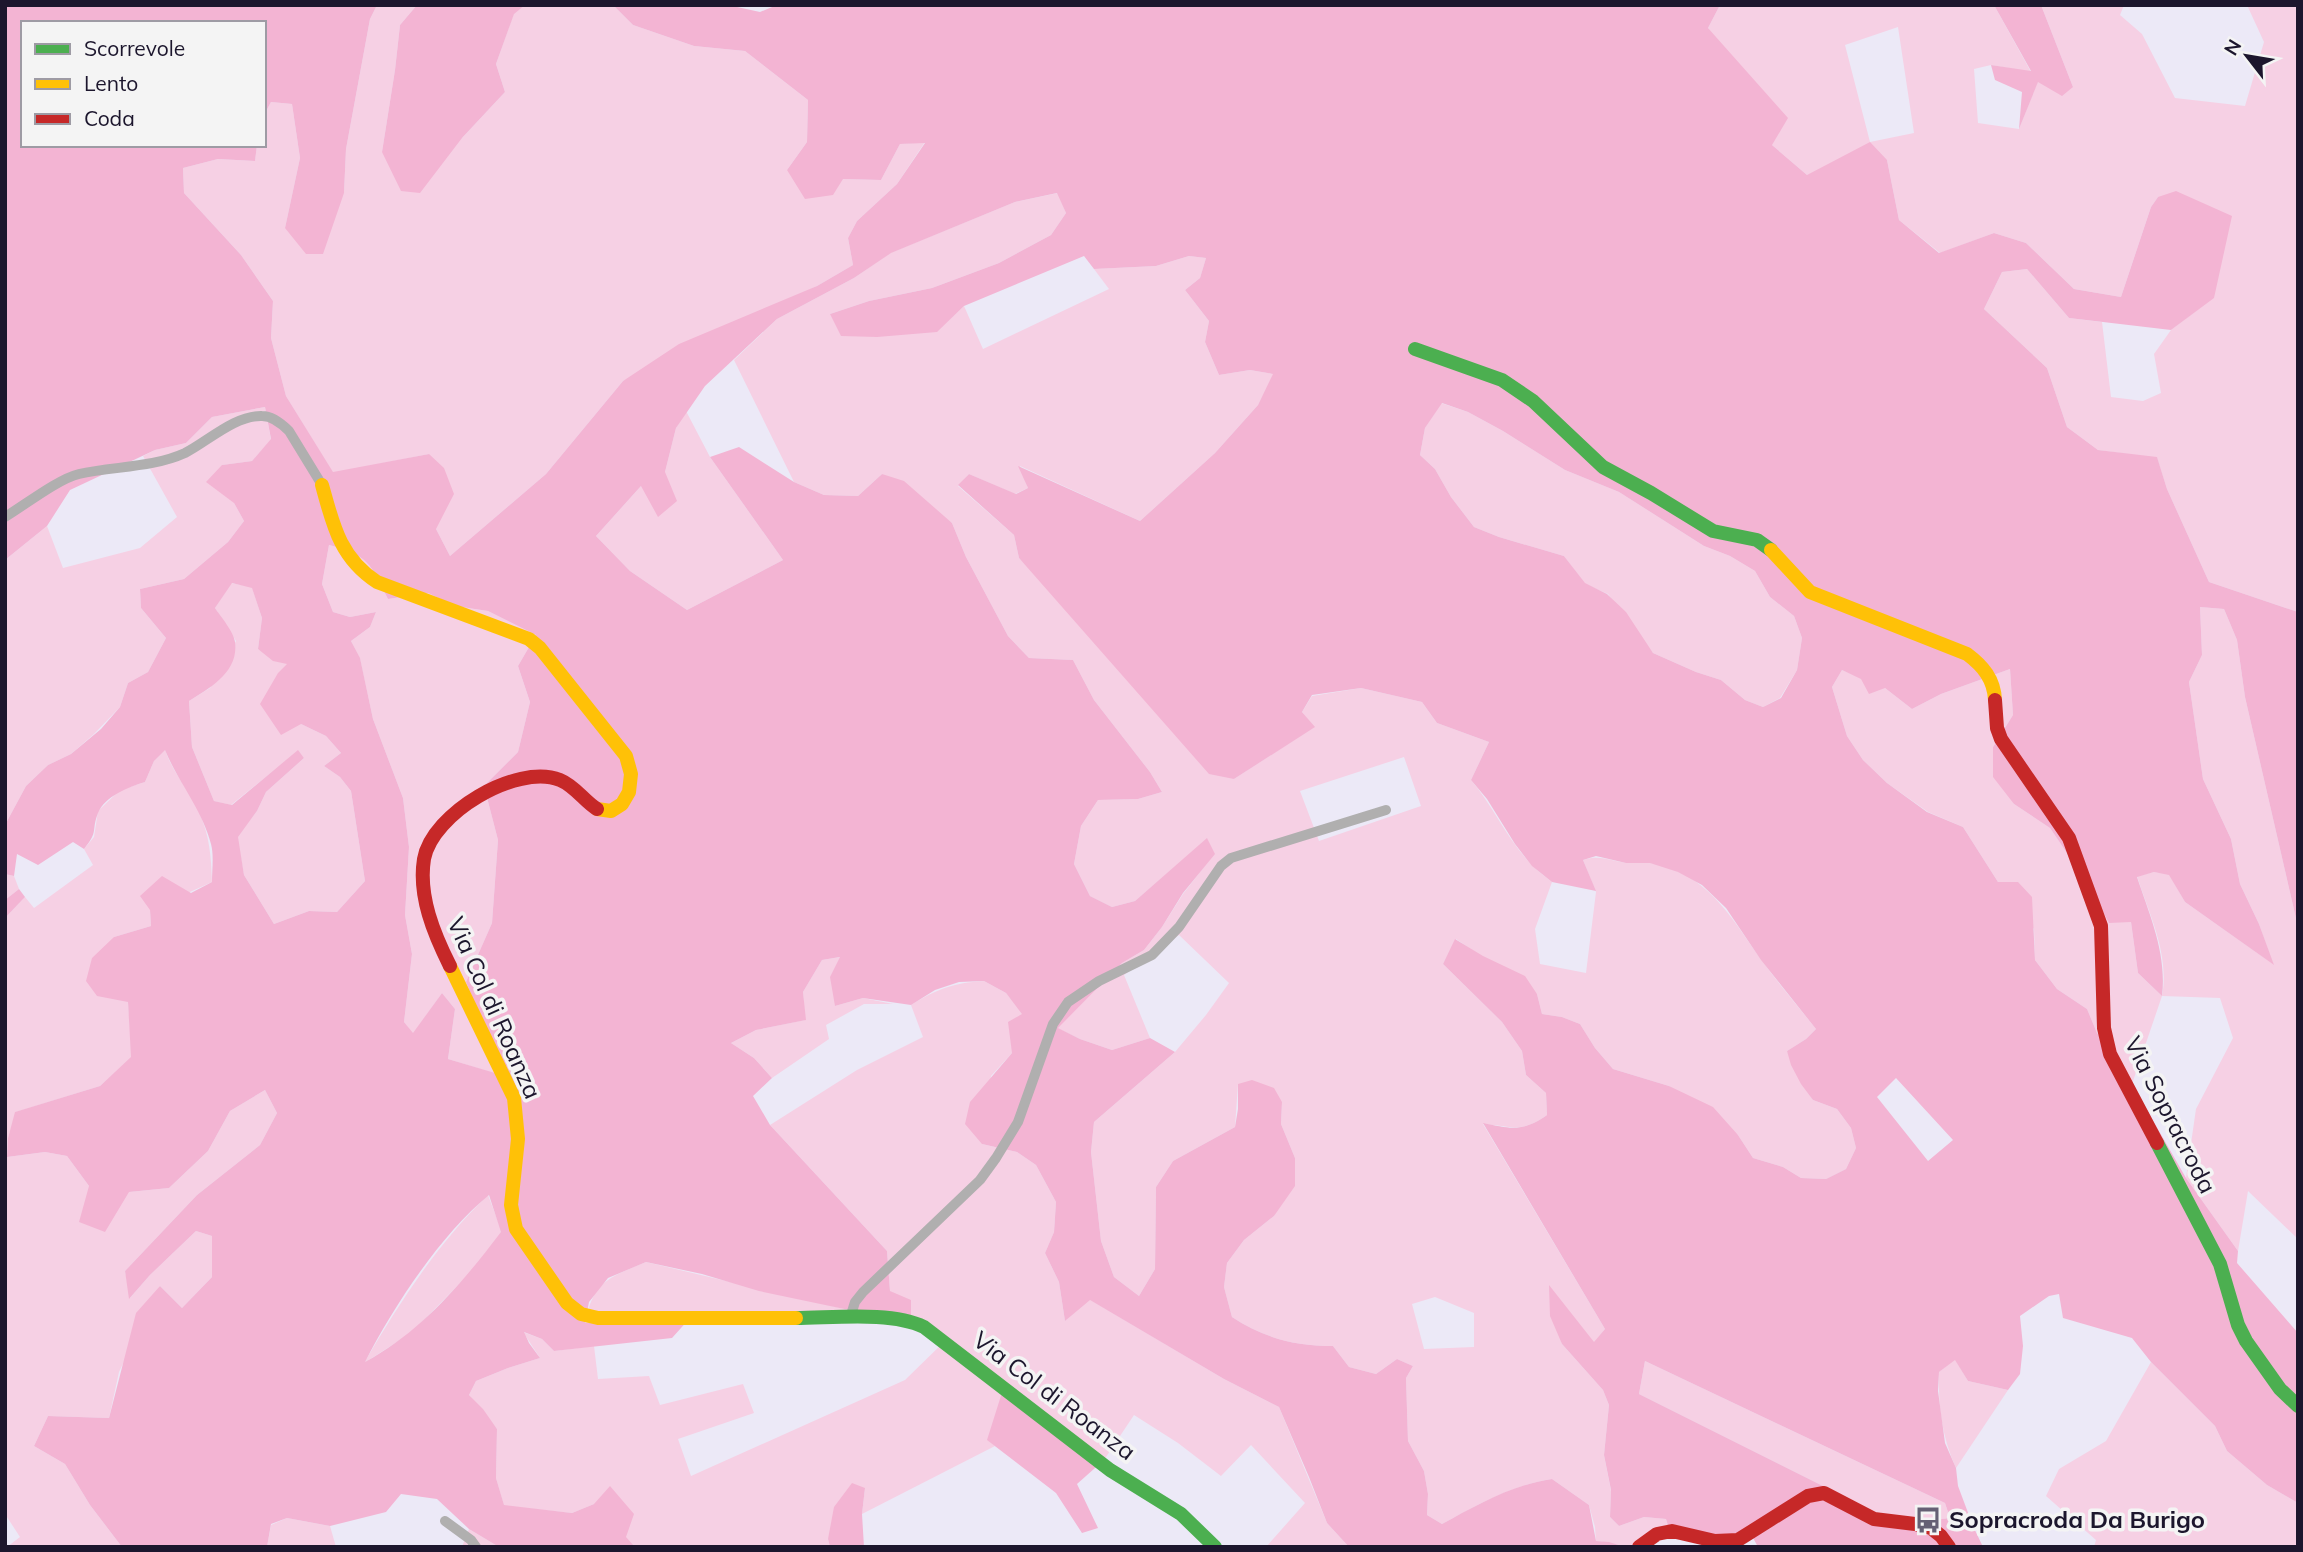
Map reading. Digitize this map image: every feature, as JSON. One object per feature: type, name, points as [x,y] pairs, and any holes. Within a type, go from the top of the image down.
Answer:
[{"type":"street","name":"Via Sopracroda","points":[[1415,349],[1502,380],[1533,401],[1603,467],[1651,492],[1713,531],[1758,540],[1775,553],[1810,592],[1952,647],[1980,664],[1994,685],[1997,728],[2001,739],[2069,838],[2102,926],[2104,1028],[2110,1055],[2220,1264],[2238,1325],[2246,1340],[2280,1389],[2298,1406]]},
{"type":"street","name":"Via Col di Roanza","points":[[5,517],[78,474],[164,460],[186,452],[215,433],[250,418],[261,416],[282,424],[322,485],[341,548],[360,571],[377,582],[529,639],[540,648],[626,756],[631,778],[628,796],[616,810],[601,811],[595,808],[571,784],[563,780],[553,777],[525,778],[496,787],[454,816],[437,832],[425,853],[424,875],[434,933],[517,1109],[517,1145],[510,1211],[516,1229],[567,1303],[585,1317],[598,1318],[905,1319],[926,1328],[1110,1470],[1181,1514],[1215,1547]]},
{"type":"street","points":[[850,1318],[855,1302],[863,1293],[971,1189],[996,1158],[1018,1122],[1053,1024],[1068,1002],[1099,981],[1152,956],[1179,927],[1221,866],[1231,858],[1386,810]]},
{"type":"street","points":[[1639,1547],[1657,1534],[1672,1531],[1715,1541],[1738,1541],[1818,1492],[1835,1496],[1868,1517],[1931,1528],[1942,1536],[1950,1547]]},
{"type":"street","points":[[445,1521],[471,1540],[476,1547]]},
{"type":"shaded area","points":[[5,5],[377,5],[370,19],[346,149],[344,193],[323,254],[306,254],[285,228],[300,158],[292,104],[271,102],[266,111],[266,21],[21,21],[21,147],[257,147],[255,161],[218,159],[183,168],[184,193],[241,255],[273,301],[271,338],[286,396],[333,472],[429,454],[444,468],[454,494],[436,529],[450,556],[546,474],[623,381],[679,344],[817,286],[853,265],[848,238],[857,221],[897,184],[925,143],[900,144],[881,180],[843,179],[833,195],[805,199],[787,170],[807,142],[808,100],[745,51],[694,46],[633,25],[613,5],[728,5],[760,12],[777,5],[1720,5],[1708,28],[1788,118],[1772,145],[1807,175],[1870,142],[1887,160],[1899,220],[1939,253],[1994,233],[2026,243],[2074,289],[2121,297],[2151,207],[2158,197],[2176,191],[2232,216],[2214,298],[2171,330],[2069,318],[2027,269],[2002,272],[1984,309],[2047,368],[2067,427],[2098,450],[2157,457],[2167,489],[2209,582],[2298,612],[2298,927],[2245,697],[2237,640],[2224,609],[2200,607],[2202,655],[2189,682],[2203,779],[2231,839],[2240,884],[2274,965],[2185,902],[2169,875],[2154,872],[2137,877],[2160,950],[2162,996],[2138,973],[2131,922],[2109,923],[2090,887],[2050,828],[2014,804],[1993,777],[1993,747],[2013,715],[2010,669],[1941,694],[1912,709],[1885,688],[1869,694],[1861,679],[1842,670],[1832,687],[1847,736],[1863,760],[1887,783],[1927,812],[1963,827],[1998,882],[2018,882],[2032,897],[2035,960],[2057,989],[2087,1009],[2097,1033],[2114,1050],[2186,1178],[2238,1251],[2237,1263],[2298,1333],[2298,1503],[2267,1485],[2227,1451],[2215,1426],[2151,1362],[2132,1338],[2063,1318],[2059,1294],[2049,1296],[2020,1316],[2023,1346],[2020,1374],[2008,1390],[1968,1381],[1955,1360],[1939,1372],[1938,1391],[1945,1443],[1956,1468],[1958,1486],[1983,1547],[1758,1547],[1752,1536],[1671,1535],[1666,1519],[1644,1517],[1619,1526],[1610,1517],[1611,1490],[1604,1455],[1609,1405],[1603,1390],[1562,1344],[1550,1316],[1549,1285],[1594,1342],[1605,1329],[1483,1123],[1509,1128],[1531,1124],[1547,1115],[1546,1093],[1526,1075],[1522,1051],[1502,1022],[1443,964],[1455,939],[1525,976],[1537,994],[1542,1014],[1562,1017],[1580,1024],[1613,1069],[1669,1086],[1713,1107],[1738,1135],[1753,1158],[1783,1167],[1801,1178],[1826,1179],[1846,1169],[1856,1148],[1851,1128],[1837,1109],[1813,1100],[1791,1065],[1787,1051],[1816,1029],[1761,960],[1726,908],[1702,885],[1678,872],[1650,863],[1626,863],[1596,856],[1583,860],[1596,891],[1552,882],[1532,866],[1471,780],[1489,742],[1437,723],[1422,702],[1361,688],[1312,695],[1302,712],[1315,727],[1234,779],[1209,774],[1019,558],[1014,535],[958,485],[969,474],[1016,494],[1028,488],[1018,466],[1140,521],[1215,453],[1258,405],[1273,374],[1250,370],[1219,375],[1205,342],[1209,321],[1185,290],[1200,278],[1206,258],[1189,256],[1156,266],[1094,269],[1084,256],[964,306],[937,332],[877,337],[841,336],[830,314],[869,301],[932,288],[999,263],[1051,235],[1066,213],[1057,193],[1015,202],[891,253],[854,278],[777,319],[705,386],[676,428],[665,472],[677,501],[658,517],[641,486],[596,536],[630,571],[687,610],[783,560],[710,457],[739,447],[794,482],[824,495],[858,496],[882,474],[904,481],[952,523],[966,557],[1008,636],[1029,658],[1073,660],[1094,700],[1150,772],[1162,792],[1138,799],[1098,800],[1081,826],[1074,864],[1090,896],[1112,907],[1135,901],[1207,838],[1215,854],[1183,893],[1144,950],[1122,963],[1058,1028],[1112,1050],[1150,1038],[1175,1052],[1094,1122],[1091,1152],[1101,1241],[1114,1277],[1139,1296],[1155,1269],[1156,1187],[1173,1161],[1235,1127],[1238,1084],[1252,1080],[1274,1088],[1282,1102],[1281,1124],[1295,1158],[1295,1186],[1274,1216],[1244,1240],[1227,1263],[1224,1287],[1232,1317],[1280,1339],[1333,1346],[1349,1367],[1376,1374],[1397,1359],[1413,1366],[1406,1378],[1408,1441],[1424,1471],[1428,1494],[1427,1515],[1442,1524],[1508,1491],[1552,1479],[1589,1505],[1596,1541],[1625,1547],[1349,1547],[1327,1523],[1279,1407],[1224,1379],[1090,1300],[1065,1321],[1059,1282],[1045,1253],[1054,1232],[1056,1202],[1036,1165],[1017,1152],[982,1144],[965,1124],[970,1102],[1012,1053],[1008,1022],[1022,1014],[1006,993],[984,981],[959,982],[935,990],[911,1005],[863,998],[835,1006],[830,977],[840,957],[822,960],[803,992],[806,1020],[756,1030],[731,1043],[754,1058],[772,1078],[753,1096],[770,1125],[887,1251],[890,1291],[911,1300],[911,1323],[759,1291],[702,1274],[646,1262],[608,1278],[589,1302],[585,1323],[690,1318],[672,1338],[554,1351],[542,1339],[524,1332],[540,1358],[476,1381],[469,1395],[497,1429],[496,1478],[504,1505],[572,1513],[594,1504],[610,1486],[634,1514],[626,1537],[635,1547],[499,1547],[469,1529],[437,1499],[401,1494],[386,1512],[330,1526],[287,1518],[271,1524],[267,1547],[122,1547],[90,1505],[65,1464],[34,1446],[48,1416],[109,1418],[136,1313],[160,1286],[182,1308],[212,1277],[212,1236],[196,1231],[129,1299],[125,1271],[197,1195],[260,1145],[277,1113],[265,1090],[230,1111],[208,1151],[169,1188],[129,1192],[105,1232],[79,1222],[89,1186],[67,1156],[45,1152],[7,1157],[8,1138],[15,1112],[100,1086],[131,1057],[128,1002],[97,996],[86,981],[92,958],[114,937],[151,926],[150,910],[140,896],[162,876],[191,893],[212,882],[213,858],[202,819],[165,750],[154,761],[145,782],[118,793],[101,807],[93,834],[84,849],[73,842],[38,865],[17,854],[14,876],[5,874],[5,825],[26,786],[48,765],[71,754],[101,729],[120,707],[128,683],[148,672],[166,638],[141,608],[140,589],[184,579],[228,542],[244,521],[234,503],[206,482],[222,465],[252,461],[271,439],[265,407],[212,417],[186,443],[155,450],[70,490],[47,526],[5,560]],"holes":[[[1442,403],[1468,412],[1503,431],[1565,470],[1619,492],[1704,546],[1730,556],[1755,571],[1770,597],[1794,616],[1802,638],[1797,670],[1781,698],[1763,707],[1745,700],[1721,680],[1653,653],[1626,612],[1607,594],[1585,583],[1564,556],[1474,527],[1451,497],[1435,469],[1420,455],[1425,428]],[[329,545],[352,553],[367,563],[388,599],[428,593],[455,606],[488,611],[536,635],[518,666],[530,702],[518,752],[484,786],[498,840],[492,923],[466,982],[505,1076],[448,1059],[455,1009],[442,993],[413,1033],[404,1022],[412,954],[405,915],[409,847],[403,798],[373,719],[360,658],[351,641],[370,627],[376,612],[350,617],[333,612],[322,584]],[[232,583],[252,588],[262,618],[258,649],[273,661],[287,664],[278,673],[260,704],[281,735],[301,724],[326,736],[341,753],[324,766],[340,777],[351,791],[365,881],[337,912],[309,911],[274,924],[244,875],[238,837],[257,811],[266,792],[304,758],[298,750],[232,805],[214,801],[192,747],[189,701],[221,678],[228,670],[235,653],[232,634],[215,608]],[[1896,1078],[1953,1140],[1928,1161],[1877,1097]],[[489,1195],[501,1232],[472,1269],[423,1321],[365,1362],[389,1318],[420,1272],[471,1211]],[[1645,1361],[1945,1503],[1950,1518],[1934,1520],[1869,1512],[1849,1499],[1639,1394]]]},
{"type":"shaded area","points":[[377,5],[417,5],[400,25],[382,152],[462,138],[505,92],[496,64],[514,13],[525,5],[613,5],[633,25],[694,46],[745,51],[808,100],[807,142],[787,170],[843,179],[881,180],[900,144],[925,142],[897,184],[857,221],[848,238],[853,265],[817,286],[623,381],[546,474],[450,556],[436,529],[429,454],[333,473],[286,396],[271,338],[273,301],[241,255],[184,193],[183,168],[218,159],[255,161],[257,147],[266,147],[266,111],[271,102],[292,104],[300,158],[285,228],[344,193],[346,149],[370,19]]},
{"type":"shaded area","points":[[417,5],[525,5],[514,14],[496,64],[505,92],[462,138],[420,193],[401,191],[382,152],[400,25]]},
{"type":"shaded area","points":[[1720,5],[1994,5],[2031,72],[1991,65],[1974,69],[1978,123],[2019,129],[2038,81],[2073,87],[2041,5],[2124,5],[2120,15],[2142,34],[2175,98],[2245,106],[2264,42],[2247,5],[2298,5],[2298,612],[2209,582],[2167,489],[2157,458],[2098,450],[2067,427],[2047,368],[1984,309],[2002,272],[2027,269],[2069,318],[2102,322],[2111,397],[2143,401],[2161,393],[2154,354],[2171,330],[2214,297],[2158,197],[2151,207],[2121,297],[2074,289],[2026,243],[1994,233],[1940,253],[1899,220],[1887,160],[1807,175],[1772,145],[1708,28]],"holes":[[[1898,27],[1914,133],[1870,142],[1845,45]]]},
{"type":"shaded area","points":[[1994,5],[2041,5],[2073,87],[2062,96],[2038,82],[2019,129],[2022,92],[1995,80],[1991,65],[2031,71]]},
{"type":"shaded area","points":[[1058,193],[1066,213],[1051,235],[999,263],[932,288],[869,301],[830,314],[936,332],[964,306],[983,349],[1109,289],[1094,269],[1156,266],[1189,256],[1206,258],[1200,278],[1185,290],[1209,321],[1205,342],[1219,375],[1250,370],[1274,374],[1258,405],[1215,453],[1140,521],[1020,466],[1028,488],[1015,494],[969,474],[958,486],[1014,535],[1019,558],[1234,779],[1314,727],[1302,712],[1312,696],[1361,688],[1422,702],[1437,723],[1489,742],[1471,780],[1522,854],[1552,882],[1535,929],[1540,964],[1586,973],[1596,892],[1583,860],[1601,858],[1629,863],[1651,863],[1687,876],[1715,898],[1816,1029],[1787,1051],[1813,1100],[1837,1109],[1851,1128],[1856,1148],[1846,1169],[1826,1179],[1801,1178],[1783,1167],[1753,1158],[1738,1135],[1669,1086],[1613,1069],[1580,1024],[1562,1017],[1542,1014],[1537,994],[1456,939],[1443,964],[1502,1022],[1522,1051],[1526,1075],[1546,1093],[1547,1115],[1530,1125],[1516,1127],[1483,1124],[1605,1329],[1594,1343],[1549,1286],[1562,1344],[1603,1390],[1609,1405],[1604,1455],[1611,1491],[1610,1517],[1619,1526],[1644,1517],[1666,1519],[1671,1535],[1662,1540],[1639,1547],[1596,1541],[1589,1505],[1552,1479],[1509,1491],[1442,1524],[1427,1515],[1428,1494],[1424,1471],[1408,1441],[1406,1378],[1413,1366],[1397,1359],[1376,1374],[1349,1367],[1333,1346],[1280,1339],[1232,1317],[1224,1287],[1227,1263],[1244,1240],[1274,1216],[1295,1158],[1281,1124],[1282,1102],[1238,1084],[1235,1127],[1173,1161],[1156,1187],[1155,1269],[1139,1296],[1114,1277],[1101,1241],[1091,1152],[1094,1122],[1175,1052],[1229,983],[1179,935],[1124,975],[1150,1038],[1112,1050],[1057,1028],[1122,963],[1144,950],[1214,854],[1207,839],[1135,901],[1112,907],[1090,896],[1074,864],[1081,826],[1098,800],[1138,799],[1162,792],[1150,772],[1094,700],[1073,660],[1029,658],[1008,636],[966,557],[952,523],[882,474],[858,496],[824,495],[794,482],[734,360],[777,319],[854,278],[890,253],[1015,202]],"holes":[[[1404,757],[1421,806],[1319,841],[1300,791]],[[1435,1297],[1474,1313],[1474,1347],[1424,1349],[1412,1304]]]},
{"type":"shaded area","points":[[1441,403],[1468,412],[1565,470],[1619,492],[1704,546],[1730,556],[1755,571],[1770,597],[1794,616],[1802,638],[1797,670],[1780,698],[1763,707],[1745,700],[1721,680],[1653,653],[1608,594],[1585,584],[1564,556],[1474,527],[1451,497],[1435,469],[1420,455],[1425,428]]},
{"type":"shaded area","points":[[265,407],[271,440],[252,461],[222,465],[234,503],[244,521],[228,542],[184,579],[140,589],[141,608],[166,638],[148,672],[128,683],[120,707],[94,734],[71,754],[48,765],[26,786],[5,825],[5,560],[47,526],[63,568],[140,548],[177,517],[143,456],[155,450],[186,443],[212,417]]},
{"type":"shaded area","points":[[686,411],[710,457],[783,560],[687,610],[630,571],[596,536],[641,486],[665,472],[676,428]]},
{"type":"shaded area","points":[[329,545],[352,553],[367,563],[388,599],[428,593],[455,606],[488,611],[536,635],[518,666],[530,702],[518,752],[484,786],[498,840],[492,923],[466,982],[506,1077],[448,1059],[455,1009],[442,993],[413,1034],[404,1022],[412,954],[405,915],[409,847],[403,798],[373,719],[360,659],[351,641],[370,627],[376,612],[350,617],[333,612],[322,584]]},
{"type":"shaded area","points":[[231,583],[252,587],[262,618],[258,649],[288,664],[301,724],[326,736],[341,753],[324,766],[340,777],[351,791],[365,881],[337,912],[309,911],[274,924],[244,875],[237,837],[257,811],[266,792],[304,758],[298,751],[231,805],[214,801],[192,747],[189,701],[210,688],[236,641],[215,608]]},
{"type":"shaded area","points":[[2200,607],[2224,609],[2237,640],[2245,697],[2298,927],[2298,1239],[2248,1191],[2238,1251],[2186,1178],[2196,1109],[2233,1038],[2220,998],[2162,996],[2164,981],[2161,950],[2137,876],[2154,872],[2169,874],[2185,902],[2273,964],[2259,924],[2240,884],[2231,839],[2203,779],[2189,682],[2202,655]]},
{"type":"shaded area","points":[[2010,669],[2013,715],[1993,747],[2014,804],[2050,828],[2090,887],[2131,922],[2138,973],[2162,996],[2132,1084],[2114,1050],[2097,1033],[2087,1009],[2057,989],[2035,960],[2034,929],[1998,882],[1963,827],[1928,812],[1887,783],[1863,760],[1847,736],[1832,687],[1842,670],[1885,688],[1912,709],[1941,694]]},
{"type":"shaded area","points":[[165,749],[203,821],[209,847],[212,882],[150,910],[151,926],[114,937],[128,1002],[132,1057],[100,1086],[16,1112],[8,1138],[7,1157],[45,1152],[67,1156],[89,1186],[129,1192],[169,1188],[208,1151],[230,1111],[265,1090],[277,1113],[260,1145],[197,1195],[125,1271],[130,1298],[196,1231],[212,1236],[212,1277],[182,1308],[160,1286],[119,1372],[109,1418],[48,1416],[34,1446],[65,1464],[90,1505],[122,1547],[7,1547],[20,1537],[5,1514],[5,918],[25,897],[34,908],[93,865],[84,849],[94,837],[98,811],[120,790],[145,782],[154,761]]},
{"type":"shaded area","points":[[5,874],[14,876],[19,889],[5,900]]},
{"type":"shaded area","points":[[19,889],[25,897],[5,918],[5,900]]},
{"type":"shaded area","points":[[841,957],[835,1006],[863,998],[893,1004],[864,1004],[826,1025],[829,1039],[772,1078],[754,1058],[731,1043],[756,1030],[805,1020],[803,992],[822,960]]},
{"type":"shaded area","points":[[984,981],[1006,993],[1023,1014],[1012,1053],[991,1076],[982,1144],[1017,1152],[1036,1165],[1056,1202],[1054,1232],[1045,1253],[1059,1282],[1065,1321],[1089,1299],[1224,1379],[1279,1407],[1327,1523],[1349,1547],[1266,1547],[1305,1503],[1251,1445],[1221,1476],[1178,1443],[1134,1415],[1104,1460],[988,1440],[995,1446],[862,1514],[865,1488],[828,1539],[830,1547],[635,1547],[594,1504],[572,1513],[504,1506],[496,1478],[497,1429],[469,1395],[476,1381],[540,1358],[523,1332],[542,1339],[554,1351],[594,1346],[598,1379],[649,1376],[660,1405],[743,1384],[754,1413],[678,1439],[691,1476],[905,1380],[948,1338],[911,1323],[890,1291],[887,1251],[770,1125],[857,1070],[923,1037],[911,1005],[946,988]]},
{"type":"shaded area","points":[[488,1195],[502,1232],[469,1274],[411,1333],[364,1363],[420,1274],[452,1233]]},
{"type":"shaded area","points":[[646,1262],[883,1318],[585,1323],[593,1298],[605,1282]]},
{"type":"shaded area","points":[[1955,1359],[1968,1381],[2008,1390],[1956,1468],[1944,1433],[1939,1385],[1939,1372]]},
{"type":"shaded area","points":[[1645,1361],[1945,1503],[1950,1518],[1934,1520],[1869,1512],[1849,1499],[1639,1394]]},
{"type":"shaded area","points":[[2151,1362],[2215,1426],[2227,1451],[2267,1485],[2298,1503],[2298,1547],[2094,1547],[2096,1540],[2046,1496],[2059,1469],[2106,1441]]},
{"type":"shaded area","points":[[1005,1383],[1104,1460],[1077,1484],[1098,1528],[1082,1533],[1056,1493],[987,1440]]},
{"type":"shaded area","points":[[852,1483],[865,1488],[862,1514],[864,1547],[830,1547],[828,1539],[834,1507]]},
{"type":"shaded area","points":[[287,1518],[330,1526],[336,1547],[267,1547],[271,1525]]},
{"type":"shaded area","points":[[469,1529],[499,1547],[462,1547]]},
{"type":"traffic: fast","points":[[1415,349],[1502,380],[1533,401],[1603,467],[1713,531],[1757,540],[1771,550]]},
{"type":"traffic: fast","points":[[2157,1143],[2220,1264],[2238,1325],[2246,1341],[2280,1389],[2298,1406]]},
{"type":"traffic: fast","points":[[796,1318],[879,1317],[924,1327],[1110,1470],[1181,1514],[1215,1547]]},
{"type":"traffic: slow","points":[[322,485],[334,527],[346,551],[364,573],[377,582],[529,639],[540,648],[626,756],[631,774],[629,792],[622,804],[611,811],[597,809]]},
{"type":"traffic: slow","points":[[1771,550],[1810,592],[1967,654],[1987,674],[1995,700]]},
{"type":"traffic: slow","points":[[450,966],[514,1098],[518,1139],[511,1205],[516,1229],[567,1303],[581,1314],[598,1318],[796,1318]]},
{"type":"traffic: jam","points":[[1995,700],[1997,728],[2001,739],[2069,838],[2101,926],[2104,1028],[2110,1054],[2157,1143]]},
{"type":"traffic: jam","points":[[450,966],[433,928],[423,887],[424,859],[430,842],[442,825],[478,796],[521,779],[542,777],[560,780],[597,809]]},
{"type":"traffic: jam","points":[[1639,1547],[1657,1534],[1672,1531],[1715,1541],[1738,1540],[1808,1496],[1824,1493],[1874,1519],[1931,1528],[1949,1547]]},
{"type":"place","name":"Sopracroda Da Burigo","points":[[1928,1520]]}]
